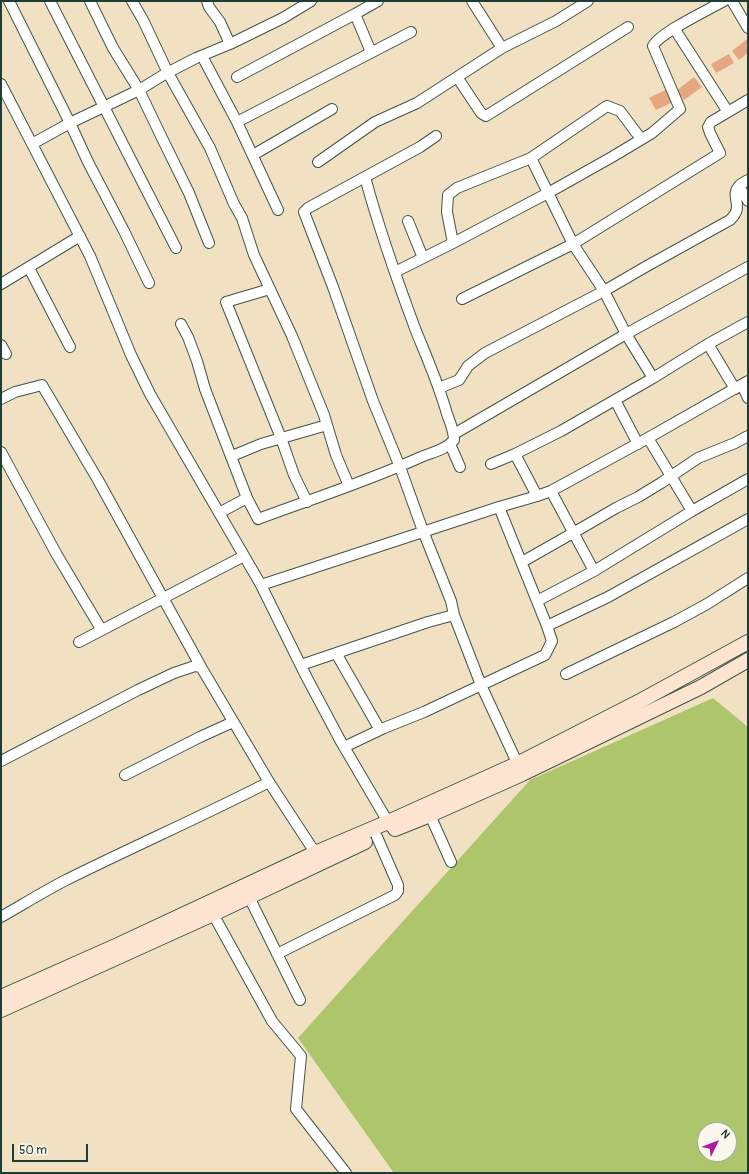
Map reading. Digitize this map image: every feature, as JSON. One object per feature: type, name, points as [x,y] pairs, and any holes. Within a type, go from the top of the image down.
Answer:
[{"type":"street","points":[[9,1],[149,283]]},
{"type":"street","points":[[50,1],[176,248]]},
{"type":"street","points":[[90,1],[113,48],[139,90],[189,193],[209,243]]},
{"type":"street","points":[[132,1],[143,20],[168,73],[210,148],[234,204],[242,218],[254,255],[292,336],[349,486]]},
{"type":"street","points":[[207,1],[209,7],[220,22],[230,44]]},
{"type":"street","points":[[32,144],[70,123],[139,90],[168,73],[283,18],[311,1]]},
{"type":"street","points":[[237,77],[378,1]]},
{"type":"street","points":[[472,1],[502,48]]},
{"type":"street","points":[[318,162],[374,122],[417,103],[502,48],[556,21],[573,5],[588,1]]},
{"type":"street","points":[[395,272],[454,243],[548,193],[652,133],[680,109],[653,46],[655,42],[674,28],[724,1]]},
{"type":"street","points":[[732,1],[748,28]]},
{"type":"street","points":[[355,14],[372,52]]},
{"type":"street","points":[[457,77],[481,113],[486,116],[628,27]]},
{"type":"street","points":[[674,28],[728,112]]},
{"type":"street","points":[[236,122],[410,32]]},
{"type":"street","points":[[202,56],[253,156],[278,210]]},
{"type":"street","points":[[1,84],[90,256],[131,355],[150,394],[261,585],[276,618],[344,747],[390,826]]},
{"type":"street","points":[[462,299],[573,244],[720,153],[708,127],[711,122],[748,100]]},
{"type":"street","points":[[454,243],[447,212],[448,195],[457,188],[531,158],[607,106],[620,111],[641,139]]},
{"type":"street","points":[[253,156],[332,109]]},
{"type":"street","points":[[436,136],[420,147],[308,208],[304,212],[333,287],[373,401],[451,601],[454,615],[481,684],[520,769]]},
{"type":"street","points":[[531,158],[573,244],[604,291],[626,334],[653,378]]},
{"type":"street","points":[[181,324],[188,337],[205,389],[247,498],[258,519],[400,467],[450,444],[454,440],[454,434],[440,388],[416,331],[376,219],[365,177]]},
{"type":"street","points":[[440,388],[459,380],[468,366],[485,353],[604,291],[730,220],[736,214],[738,208],[735,193],[739,186],[748,180]]},
{"type":"street","points":[[739,186],[748,201]]},
{"type":"street","points":[[408,221],[422,258]]},
{"type":"street","points":[[1,284],[80,236]]},
{"type":"street","points":[[454,434],[626,334],[748,266]]},
{"type":"street","points":[[28,268],[70,347]]},
{"type":"street","points":[[270,289],[226,302],[281,438],[294,475],[307,502]]},
{"type":"street","points":[[491,464],[515,454],[561,430],[748,322]]},
{"type":"street","points":[[708,344],[742,385],[748,398]]},
{"type":"street","points":[[1,345],[6,354]]},
{"type":"street","points":[[261,585],[551,491],[742,385]]},
{"type":"street","points":[[1,400],[15,392],[42,386],[98,480],[201,668],[269,782],[318,858]]},
{"type":"street","points":[[615,400],[638,444]]},
{"type":"street","points":[[232,456],[261,444],[327,425]]},
{"type":"street","points":[[522,562],[610,511],[638,497],[698,458],[736,443],[748,436]]},
{"type":"street","points":[[648,438],[692,511]]},
{"type":"street","points":[[450,444],[460,467]]},
{"type":"street","points":[[1,452],[57,555],[101,629]]},
{"type":"street","points":[[515,454],[538,496]]},
{"type":"street","points":[[537,601],[594,572],[692,511],[748,479]]},
{"type":"street","points":[[551,491],[594,572]]},
{"type":"street","points":[[219,512],[247,498]]},
{"type":"street","points":[[344,747],[424,712],[545,655],[552,641],[548,626],[499,507]]},
{"type":"street","points":[[548,626],[608,597],[748,519]]},
{"type":"street","points":[[79,642],[101,629],[244,556]]},
{"type":"street","points":[[566,674],[674,622],[707,604],[748,578]]},
{"type":"street","points":[[301,666],[428,622],[454,615]]},
{"type":"street","points":[[1,1010],[214,914],[249,897],[318,858],[377,837],[390,826],[430,815],[520,769],[748,642]]},
{"type":"street","points":[[336,653],[380,730]]},
{"type":"street","points":[[1,997],[520,769],[701,687],[748,660]]},
{"type":"street","points":[[1,761],[124,697],[174,673],[195,666],[201,668]]},
{"type":"street","points":[[125,775],[200,736],[233,722]]},
{"type":"street","points":[[1,917],[62,882],[269,782]]},
{"type":"street","points":[[430,815],[451,862]]},
{"type":"street","points":[[277,954],[395,895],[398,891],[398,885],[377,837]]},
{"type":"street","points":[[249,897],[300,1000]]},
{"type":"street","points":[[214,914],[272,1021],[301,1056],[296,1109],[346,1173]]},
{"type":"green space","points":[[713,698],[748,727],[748,1173],[394,1173],[298,1038],[530,780]]},
{"type":"building","points":[[747,39],[748,53],[739,60],[732,51]]},
{"type":"building","points":[[729,54],[734,63],[716,73],[711,64]]},
{"type":"building","points":[[694,77],[702,87],[684,100],[677,90]]},
{"type":"building","points":[[667,89],[673,102],[656,110],[649,98]]}]
